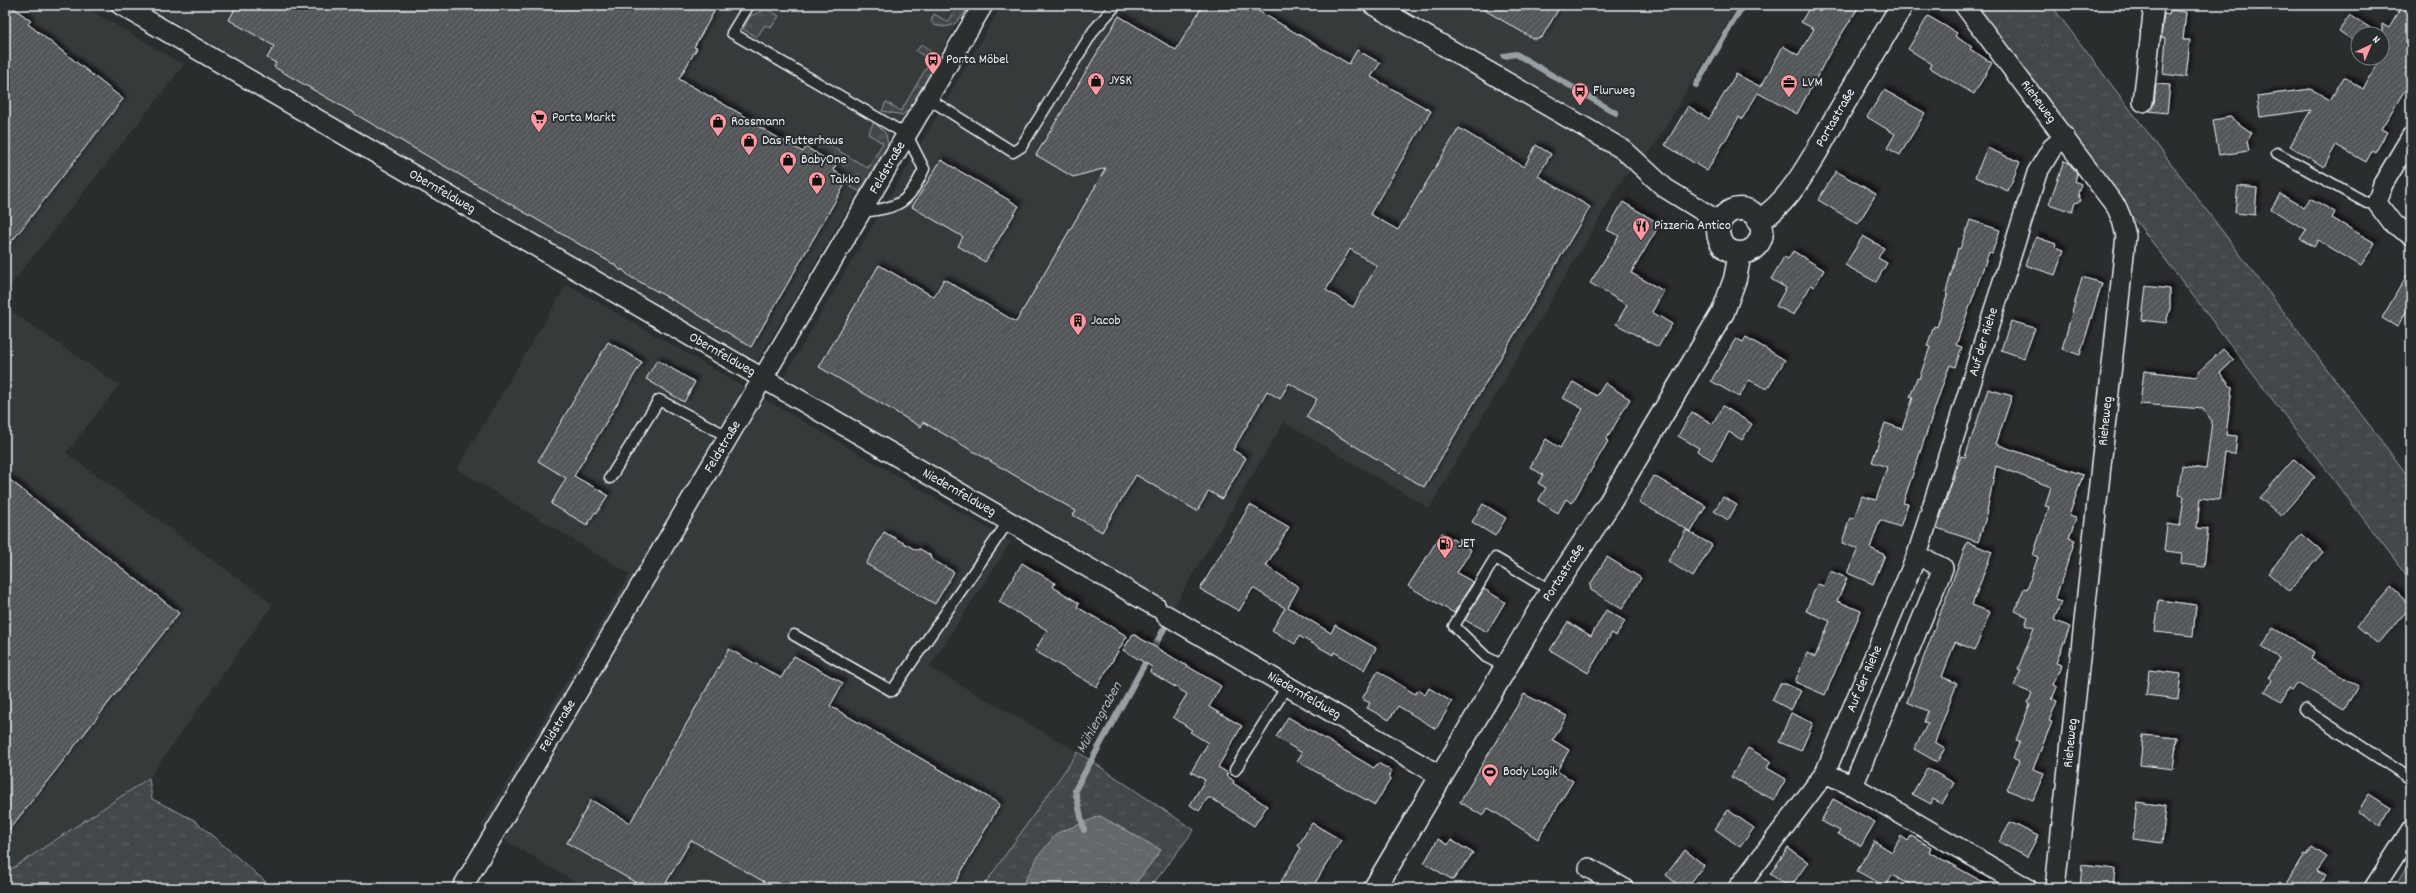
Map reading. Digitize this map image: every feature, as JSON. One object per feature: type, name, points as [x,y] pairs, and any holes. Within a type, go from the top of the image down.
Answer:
[{"type":"main road","name":"Portastraße","points":[[1758,221],[1769,215],[1782,202],[1802,173],[1902,5]]},
{"type":"main road","points":[[1741,209],[1753,214],[1758,221],[1761,232],[1757,244],[1752,249],[1740,253],[1726,248],[1721,243],[1718,229],[1720,222],[1728,212],[1741,209]]},
{"type":"main road","name":"Portastraße","points":[[1375,888],[1552,591],[1609,504],[1723,312],[1735,279],[1740,253]]},
{"type":"street","name":"Obernfeldweg","points":[[121,5],[763,379]]},
{"type":"street","name":"Feldstraße","points":[[462,888],[929,99],[983,5]]},
{"type":"street","points":[[1373,5],[1624,150],[1665,188],[1720,222]]},
{"type":"street","name":"Rieheweg","points":[[1964,5],[2117,208],[2126,236],[2055,888]]},
{"type":"street","points":[[2143,102],[2154,5]]},
{"type":"street","name":"Auf der Riehe","points":[[1738,888],[1824,773],[1917,555],[2037,173],[2052,148],[2064,137]]},
{"type":"street","points":[[2411,137],[2383,184],[2377,204],[2392,223],[2411,235]]},
{"type":"street","name":"Niedernfeldweg","points":[[763,379],[1442,777]]},
{"type":"street","points":[[1853,786],[1943,568],[1917,555]]},
{"type":"street","points":[[1824,773],[1853,786],[2027,888]]},
{"type":"street","points":[[2374,888],[2411,830]]},
{"type":"street","points":[[1589,868],[1623,888]]},
{"type":"lane","points":[[749,5],[732,33],[907,135],[924,169],[912,194],[891,208],[862,212]]},
{"type":"lane","points":[[929,99],[1013,152],[1021,147],[1094,30],[1116,5]]},
{"type":"lane","points":[[2277,153],[2367,203],[2377,204]]},
{"type":"lane","points":[[610,478],[659,400],[729,437]]},
{"type":"lane","points":[[794,635],[892,691],[1008,522]]},
{"type":"lane","points":[[1506,668],[1486,657],[1454,626],[1495,558],[1552,591]]},
{"type":"lane","points":[[1234,770],[1287,686]]},
{"type":"lane","points":[[2304,709],[2411,779]]},
{"type":"shaded area","points":[[5,5],[82,5],[184,65],[5,292]]},
{"type":"shaded area","points":[[146,5],[968,5],[755,365]]},
{"type":"shaded area","points":[[1002,5],[1738,5],[1652,149],[1623,178],[1429,508],[1284,422],[1173,608],[1166,615],[778,387]]},
{"type":"shaded area","points":[[567,284],[1011,542],[929,667],[1078,752],[982,888],[586,888],[481,826],[630,574],[457,469]]},
{"type":"shaded area","points":[[5,307],[119,385],[66,453],[273,604],[149,778],[5,875]]},
{"type":"green space","points":[[958,5],[969,5],[959,20],[955,23],[946,27],[934,25],[931,21],[934,14],[948,22]]},
{"type":"green space","points":[[1971,5],[2051,5],[2411,480],[2411,581]]},
{"type":"green space","points":[[767,9],[779,16],[771,28],[765,25],[757,37],[743,29],[750,16]]},
{"type":"green space","points":[[922,44],[933,54],[936,64],[913,105],[903,115],[882,111],[886,102],[901,111],[931,60],[916,51]]},
{"type":"green space","points":[[874,122],[886,134],[888,145],[860,192],[810,163],[822,141],[868,168],[883,143],[868,134]]},
{"type":"green space","points":[[1078,752],[1194,830],[1150,888],[1132,888],[1161,850],[1100,816],[1083,824],[1039,855],[1021,888],[982,888]]},
{"type":"green space","points":[[149,778],[152,799],[194,820],[273,888],[5,888],[5,875],[10,870]]},
{"type":"green space","points":[[2411,860],[2411,888],[2394,888]]},
{"type":"water","points":[[1100,816],[1161,850],[1132,888],[1021,888],[1039,855],[1057,833]]},
{"type":"building","points":[[5,5],[10,5],[31,21],[28,24],[123,99],[5,250]]},
{"type":"building","name":"Porta Markt","points":[[237,5],[718,5],[694,47],[697,48],[679,79],[757,123],[756,125],[803,152],[806,147],[836,165],[833,170],[848,179],[751,347],[689,309],[629,276],[622,269],[621,271],[615,265],[274,67],[276,63],[267,58],[274,46],[229,20]]},
{"type":"building","points":[[1203,5],[1248,5],[1349,64],[1357,50],[1380,63],[1371,77],[1431,111],[1370,214],[1398,230],[1459,128],[1524,167],[1536,145],[1551,154],[1538,176],[1590,207],[1424,487],[1306,417],[1317,399],[1289,383],[1280,399],[1267,391],[1233,450],[1246,458],[1222,499],[1209,491],[1197,511],[1136,475],[1102,532],[1073,515],[1076,511],[923,422],[921,427],[819,367],[879,265],[934,297],[944,279],[1016,322],[1106,168],[1073,177],[1036,155],[1119,16],[1176,50]],"holes":[[[1350,249],[1377,266],[1353,307],[1326,290]]]},
{"type":"building","points":[[1476,5],[1561,5],[1542,37],[1534,39]]},
{"type":"building","points":[[1811,5],[1860,5],[1829,54],[1797,114],[1758,93],[1742,119],[1739,117],[1707,171],[1665,145],[1688,106],[1709,119],[1736,74],[1761,87],[1783,46],[1798,55],[1814,29],[1801,22]]},
{"type":"building","points":[[2403,5],[2411,5],[2411,80],[2381,129],[2387,132],[2375,153],[2372,151],[2366,162],[2336,145],[2324,167],[2290,146],[2311,110],[2260,117],[2257,96],[2311,89],[2330,100],[2344,77],[2363,89],[2376,66],[2390,66],[2390,26]]},
{"type":"building","points":[[2170,10],[2186,12],[2183,40],[2190,40],[2186,77],[2163,74],[2166,38],[2161,37],[2164,14],[2169,15]]},
{"type":"building","points":[[2350,15],[2367,26],[2350,26],[2350,39],[2339,31]]},
{"type":"building","points":[[1928,16],[1957,33],[1955,36],[1972,47],[1970,49],[1992,63],[1974,94],[1930,68],[1932,64],[1908,49]]},
{"type":"building","points":[[2156,84],[2170,85],[2167,113],[2149,111],[2154,104]]},
{"type":"building","points":[[1884,90],[1925,113],[1900,155],[1887,148],[1895,134],[1867,117]]},
{"type":"building","points":[[2230,117],[2252,133],[2247,141],[2249,151],[2219,155],[2213,120]]},
{"type":"building","points":[[1987,148],[2020,162],[2008,191],[1975,177]]},
{"type":"building","points":[[941,160],[1019,206],[985,262],[958,246],[963,237],[912,207]]},
{"type":"building","points":[[2064,161],[2069,163],[2077,174],[2075,181],[2081,184],[2078,194],[2081,201],[2075,203],[2072,212],[2049,204]]},
{"type":"building","points":[[1836,171],[1876,194],[1858,224],[1818,200]]},
{"type":"building","points":[[2238,186],[2257,188],[2255,215],[2235,213]]},
{"type":"building","points":[[2280,194],[2304,208],[2310,198],[2335,212],[2332,218],[2375,243],[2361,266],[2318,240],[2314,247],[2300,239],[2306,230],[2271,209]]},
{"type":"building","points":[[1623,202],[1660,224],[1631,273],[1664,291],[1652,312],[1672,324],[1658,347],[1616,324],[1627,305],[1590,283],[1619,236],[1607,230]]},
{"type":"building","points":[[1970,220],[2000,230],[1992,253],[1989,252],[1956,345],[1962,347],[1955,367],[1950,365],[1946,375],[1903,503],[1908,504],[1900,527],[1880,520],[1870,548],[1885,555],[1873,584],[1847,573],[1858,549],[1842,543],[1850,517],[1854,518],[1862,496],[1876,500],[1887,467],[1872,462],[1885,423],[1902,429],[1913,398],[1910,397],[1917,378],[1919,379],[1930,347],[1927,346],[1934,326],[1937,327],[1948,293],[1946,292],[1958,248],[1960,249]]},
{"type":"building","points":[[1863,236],[1884,248],[1878,258],[1887,263],[1876,282],[1845,265]]},
{"type":"building","points":[[2036,237],[2056,244],[2055,247],[2064,250],[2055,275],[2025,265]]},
{"type":"building","points":[[1793,251],[1824,270],[1814,287],[1811,285],[1794,315],[1776,306],[1786,288],[1771,279],[1784,257],[1788,259]]},
{"type":"building","points":[[2411,268],[2411,304],[2397,327],[2382,318]]},
{"type":"building","points":[[2082,277],[2102,283],[2080,355],[2062,349]]},
{"type":"building","points":[[2146,286],[2170,289],[2170,308],[2166,323],[2142,320]]},
{"type":"building","points":[[2011,321],[2035,328],[2024,358],[2001,350]]},
{"type":"building","points":[[1746,337],[1785,360],[1767,389],[1749,380],[1739,397],[1711,381],[1736,338],[1743,342]]},
{"type":"building","points":[[608,342],[642,362],[574,476],[608,495],[597,513],[595,512],[587,525],[551,504],[566,478],[538,461]]},
{"type":"building","points":[[2223,349],[2234,360],[2220,373],[2232,388],[2226,435],[2237,436],[2235,454],[2225,453],[2219,500],[2200,498],[2197,528],[2208,529],[2204,567],[2181,564],[2182,553],[2164,551],[2167,524],[2180,526],[2184,496],[2178,495],[2182,466],[2206,469],[2212,421],[2203,409],[2140,404],[2144,371],[2197,377],[2198,372]]},
{"type":"building","points":[[657,360],[695,382],[684,402],[646,379]]},
{"type":"building","points":[[1573,382],[1597,396],[1605,383],[1630,399],[1606,440],[1608,441],[1572,503],[1566,499],[1558,513],[1538,501],[1546,488],[1538,483],[1543,475],[1530,467],[1546,439],[1560,448],[1583,409],[1563,398]]},
{"type":"building","points":[[1988,389],[2012,396],[1996,444],[2083,475],[2069,516],[2076,518],[2069,538],[2075,540],[2055,600],[2061,602],[2054,620],[2070,627],[2056,663],[2061,665],[2053,685],[2057,687],[2052,699],[2057,701],[2049,721],[2052,722],[2033,769],[2044,773],[2033,800],[2007,790],[2019,761],[2013,758],[2020,741],[2016,740],[2030,704],[2028,703],[2032,693],[2014,686],[2021,670],[2018,669],[2034,628],[2025,625],[2028,617],[2015,611],[2024,588],[2027,589],[2038,557],[2033,555],[2049,507],[2045,506],[2051,487],[1996,466],[1988,511],[1978,542],[1937,528],[1961,456],[1965,457]]},
{"type":"building","points":[[1723,406],[1752,424],[1742,440],[1729,432],[1712,460],[1697,451],[1699,448],[1678,436],[1692,412],[1713,424]]},
{"type":"building","points":[[2294,459],[2315,477],[2281,516],[2260,498]]},
{"type":"building","points":[[5,476],[179,613],[5,835]]},
{"type":"building","points":[[1654,476],[1706,506],[1691,532],[1639,502]]},
{"type":"building","points":[[1723,497],[1737,505],[1728,520],[1714,511]]},
{"type":"building","points":[[1483,504],[1506,518],[1495,536],[1472,522]]},
{"type":"building","points":[[1250,505],[1289,527],[1266,566],[1299,587],[1288,607],[1331,633],[1335,625],[1376,648],[1364,670],[1334,652],[1333,655],[1299,636],[1295,644],[1272,630],[1285,608],[1253,588],[1239,611],[1200,589]]},
{"type":"building","points":[[1686,530],[1712,545],[1693,577],[1668,561]]},
{"type":"building","points":[[884,532],[916,550],[920,549],[930,555],[931,559],[954,572],[935,604],[866,564]]},
{"type":"building","name":"JET","points":[[1442,533],[1471,550],[1457,573],[1473,582],[1454,613],[1408,586]]},
{"type":"building","points":[[2302,534],[2323,552],[2289,591],[2268,573]]},
{"type":"building","points":[[1967,542],[1992,552],[1972,605],[1990,612],[1975,650],[1955,642],[1942,677],[1957,683],[1935,742],[1945,748],[1937,762],[1914,749],[1928,723],[1924,722],[1928,711],[1907,702]]},
{"type":"building","points":[[1607,557],[1641,578],[1622,609],[1591,590],[1590,585]]},
{"type":"building","points":[[1022,563],[1055,583],[1053,587],[1079,603],[1077,607],[1127,636],[1097,687],[1035,651],[1047,630],[999,602]]},
{"type":"building","points":[[1830,571],[1847,578],[1837,601],[1861,611],[1825,695],[1795,682],[1807,653],[1815,657],[1830,621],[1806,611],[1817,584],[1824,586]]},
{"type":"building","points":[[2391,587],[2411,606],[2378,644],[2357,626]]},
{"type":"building","points":[[1484,589],[1505,602],[1487,632],[1465,620]]},
{"type":"building","points":[[2159,600],[2196,605],[2193,636],[2155,632]]},
{"type":"building","points":[[1606,610],[1625,621],[1616,636],[1612,633],[1588,673],[1550,650],[1568,622],[1591,636]]},
{"type":"building","points":[[2273,628],[2314,652],[2311,659],[2358,686],[2344,710],[2297,683],[2292,690],[2289,688],[2281,702],[2265,692],[2272,679],[2269,676],[2280,658],[2262,647]]},
{"type":"building","points":[[1133,634],[1221,686],[1209,707],[1242,726],[1218,767],[1228,773],[1226,775],[1234,781],[1233,783],[1267,806],[1254,826],[1211,798],[1208,798],[1199,811],[1190,805],[1205,780],[1191,772],[1208,743],[1190,732],[1192,730],[1173,717],[1187,694],[1150,672],[1152,667],[1123,650]]},
{"type":"building","points":[[729,649],[781,678],[794,656],[843,683],[830,706],[1000,804],[952,888],[775,888],[691,840],[663,888],[645,888],[567,843],[591,800],[630,823]]},
{"type":"building","points":[[2149,670],[2181,674],[2178,699],[2146,695]]},
{"type":"building","points":[[1378,671],[1415,694],[1418,690],[1425,695],[1429,688],[1452,702],[1436,729],[1398,706],[1389,720],[1367,708],[1370,703],[1362,699]]},
{"type":"building","points":[[1780,684],[1786,684],[1801,691],[1791,710],[1772,700]]},
{"type":"building","points":[[1524,694],[1567,716],[1553,740],[1569,750],[1557,771],[1573,781],[1538,839],[1488,808],[1483,816],[1460,802]]},
{"type":"building","points":[[1791,713],[1813,723],[1801,751],[1779,742]]},
{"type":"building","points":[[1288,717],[1374,768],[1378,763],[1392,771],[1388,777],[1391,778],[1375,805],[1297,761],[1302,753],[1276,737]]},
{"type":"building","points":[[2143,735],[2177,738],[2173,769],[2140,765]]},
{"type":"building","points":[[1748,748],[1771,761],[1767,768],[1786,779],[1774,800],[1731,777]]},
{"type":"building","points":[[1927,768],[1954,783],[1942,804],[1933,799],[1931,804],[1912,794]]},
{"type":"building","points":[[2369,794],[2391,808],[2380,826],[2358,811]]},
{"type":"building","points":[[1833,799],[1875,822],[1861,846],[1838,834],[1840,831],[1821,821]]},
{"type":"building","points":[[2137,802],[2166,806],[2162,843],[2133,839]]},
{"type":"building","points":[[1728,810],[1754,828],[1740,847],[1715,829]]},
{"type":"building","points":[[2010,822],[2038,836],[2027,857],[1999,842]]},
{"type":"building","points":[[1312,823],[1341,840],[1312,888],[1277,888],[1301,848],[1298,846]]},
{"type":"building","points":[[1901,836],[1908,841],[1911,836],[1931,847],[1929,852],[1994,888],[1918,888],[1892,875],[1886,887],[1857,871],[1874,841],[1892,852]]},
{"type":"building","points":[[1438,839],[1448,845],[1451,840],[1473,853],[1453,880],[1424,863]]},
{"type":"building","points":[[2312,847],[2327,857],[2317,871],[2325,876],[2317,888],[2283,888],[2305,854],[2307,855]]},
{"type":"building","points":[[1788,848],[1808,862],[1790,888],[1770,874]]},
{"type":"building","points":[[1685,850],[1704,865],[1687,888],[1682,888],[1666,875]]},
{"type":"building","points":[[2082,865],[2115,869],[2113,888],[2080,888]]},
{"type":"waterway","name":"Mühlengraben","points":[[1696,85],[1743,5]]},
{"type":"waterway","name":"Mühlengraben","points":[[1504,56],[1516,54],[1616,113]]},
{"type":"waterway","name":"Mühlengraben","points":[[1084,830],[1075,790],[1164,629]]},
{"type":"place","name":"Porta Möbel","points":[[933,75]]},
{"type":"place","name":"JYSK","points":[[1096,96]]},
{"type":"place","name":"LVM","points":[[1789,98]]},
{"type":"place","name":"Flurweg","points":[[1580,106]]},
{"type":"place","name":"Porta Markt","points":[[539,133]]},
{"type":"place","name":"Rossmann","points":[[718,137]]},
{"type":"place","name":"Das Futterhaus","points":[[749,156]]},
{"type":"place","name":"BabyOne","points":[[788,175]]},
{"type":"place","name":"Takko","points":[[817,195]]},
{"type":"place","name":"Pizzeria Antico","points":[[1641,241]]},
{"type":"place","name":"Jacob","points":[[1078,336]]},
{"type":"place","name":"JET","points":[[1445,559]]},
{"type":"place","name":"Body Logik","points":[[1490,787]]}]
